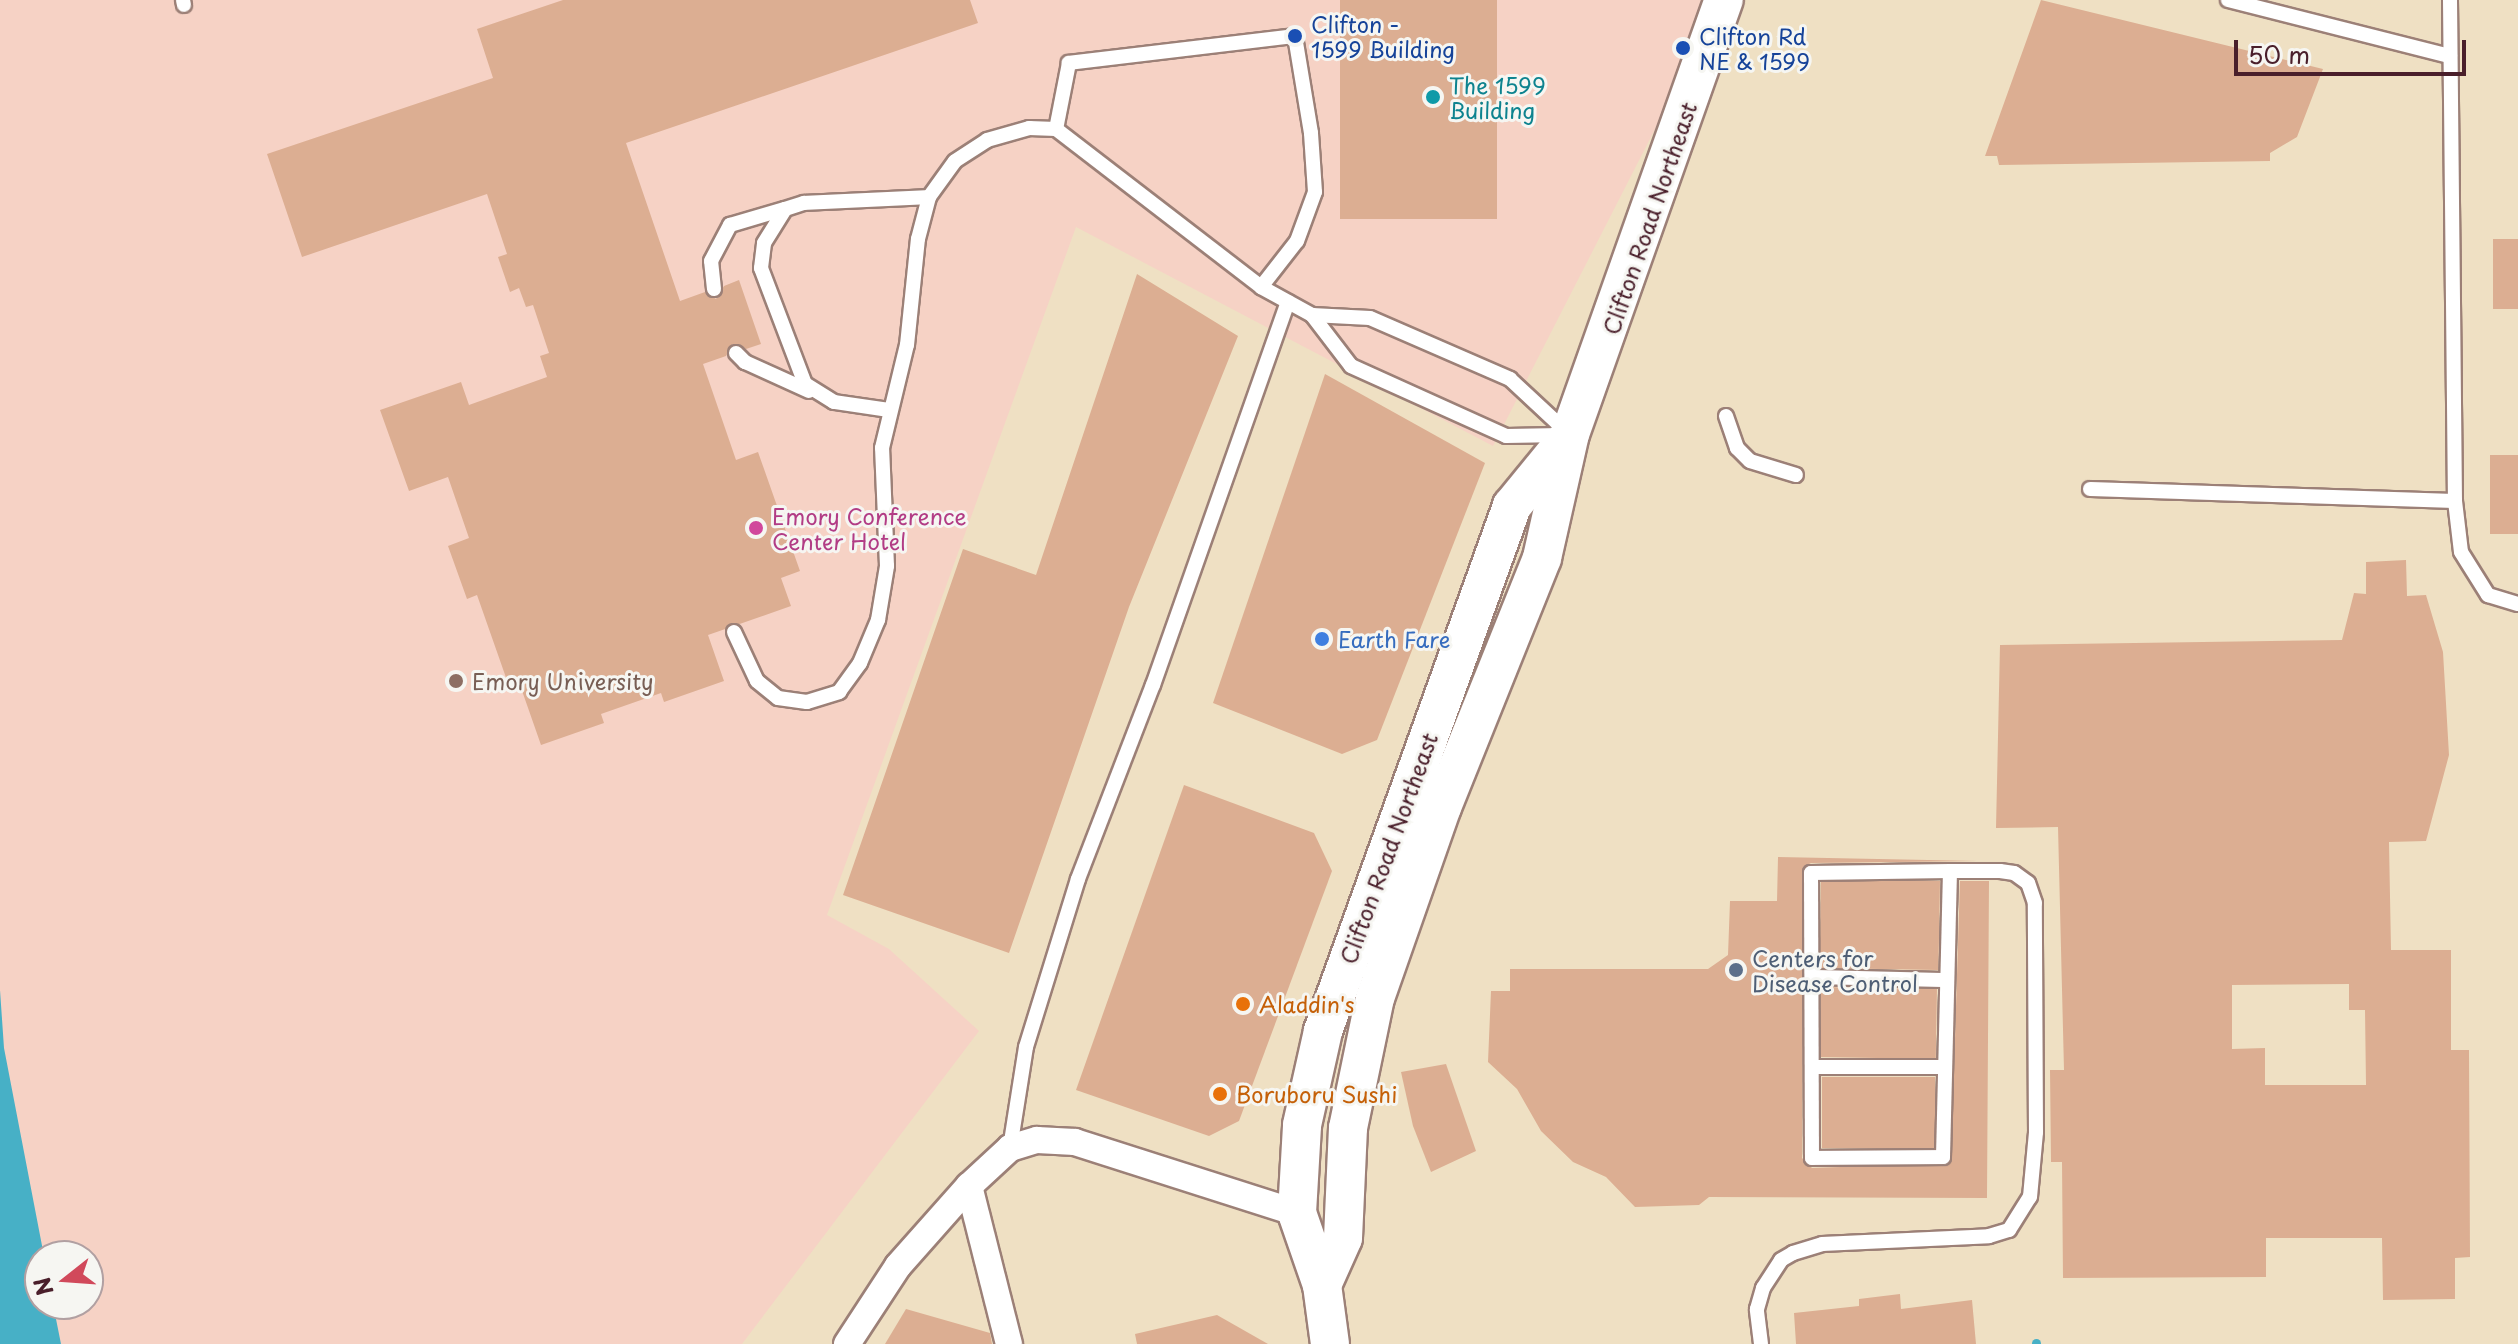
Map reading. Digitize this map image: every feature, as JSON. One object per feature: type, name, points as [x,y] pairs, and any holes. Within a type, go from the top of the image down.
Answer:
[{"type":"main road","name":"Clifton Road Northeast","points":[[1322,1285],[1343,1238],[1348,1128],[1375,998],[1437,820],[1542,558],[1570,434],[1724,0]]},
{"type":"main road","name":"Clifton Road Northeast","points":[[1330,1344],[1322,1285],[1297,1213],[1302,1125],[1323,1031],[1512,506],[1570,434]]},
{"type":"street","points":[[847,1344],[898,1266],[969,1186],[1010,1148],[1037,1140],[1075,1142],[1297,1213]]},
{"type":"street","points":[[969,1186],[1009,1344]]},
{"type":"lane","points":[[2228,0],[2450,56]]},
{"type":"lane","points":[[2450,0],[2455,501],[2461,552],[2488,595],[2518,604]]},
{"type":"lane","points":[[1056,129],[1069,63],[1295,36],[1311,133],[1315,192],[1297,241],[1261,287]]},
{"type":"lane","points":[[734,632],[757,681],[778,698],[807,702],[839,692],[878,620],[887,566],[882,448],[907,345],[918,239],[929,197],[955,161],[987,140],[1029,128],[1056,129],[1261,287],[1312,315],[1351,366],[1506,436],[1570,434]]},
{"type":"lane","points":[[714,289],[711,261],[730,225],[804,203],[929,197]]},
{"type":"lane","points":[[785,209],[764,243],[761,268],[794,367],[821,396]]},
{"type":"lane","points":[[1010,1148],[1026,1047],[1078,879],[1153,685],[1288,302]]},
{"type":"lane","points":[[1312,315],[1370,318],[1510,379],[1570,434]]},
{"type":"lane","points":[[736,353],[745,362],[821,396],[889,410]]},
{"type":"lane","points":[[1726,416],[1737,448],[1750,461],[1796,475]]},
{"type":"lane","points":[[2090,489],[2455,501]]},
{"type":"lane","points":[[1761,1344],[1757,1309],[1763,1288],[1781,1260],[1808,1247],[1970,1239],[2009,1230],[2021,1218],[2034,1170],[2035,903],[2028,883],[2014,873],[1950,871],[1811,873],[1812,1158],[1943,1157],[1950,871]]},
{"type":"lane","points":[[1812,977],[1946,980]]},
{"type":"lane","points":[[1812,1067],[1944,1067]]},
{"type":"shaded area","name":"Emory University","points":[[0,0],[1721,0],[1493,446],[1076,227],[827,915],[889,949],[979,1031],[742,1344],[18,1344],[0,1200]]},
{"type":"water","points":[[0,990],[4,1048],[41,1240],[24,1240],[24,1320],[56,1320],[61,1344],[0,1344]]},
{"type":"building","name":"Emory Conference Center Hotel","points":[[563,0],[970,0],[978,23],[626,143],[680,301],[705,292],[716,299],[724,286],[739,280],[761,344],[746,349],[733,344],[726,356],[703,364],[736,460],[758,452],[800,571],[781,578],[791,606],[708,635],[724,681],[664,702],[661,693],[601,714],[604,723],[541,745],[520,685],[510,689],[477,595],[467,599],[448,546],[469,538],[448,477],[409,491],[380,410],[461,382],[469,405],[547,377],[540,356],[549,353],[533,305],[526,307],[519,288],[510,292],[498,257],[507,254],[487,194],[302,257],[267,154],[493,78],[477,29]]},
{"type":"building","name":"The 1599 Building","points":[[1340,0],[1497,0],[1497,219],[1340,219]]},
{"type":"building","points":[[2041,0],[2323,69],[2297,137],[2270,153],[2270,161],[1999,165],[1997,156],[1985,156]]},
{"type":"building","points":[[2493,239],[2518,239],[2518,309],[2493,309]]},
{"type":"building","points":[[1137,274],[1238,336],[1129,607],[1009,953],[843,895],[963,549],[1036,575]]},
{"type":"building","points":[[1325,374],[1485,463],[1377,740],[1342,754],[1213,703]]},
{"type":"building","points":[[2490,455],[2518,455],[2518,534],[2490,534]]},
{"type":"building","points":[[2406,560],[2407,596],[2426,595],[2443,652],[2449,755],[2426,841],[2389,842],[2391,950],[2451,950],[2451,1050],[2469,1050],[2470,1257],[2455,1258],[2455,1299],[2383,1300],[2382,1238],[2266,1238],[2266,1277],[2063,1278],[2062,1162],[2051,1162],[2050,1070],[2064,1070],[2058,827],[1996,828],[2000,645],[2342,640],[2354,593],[2366,594],[2366,562]],"holes":[[[2349,984],[2349,1010],[2365,1010],[2366,1085],[2265,1085],[2265,1048],[2232,1049],[2232,985]]]},
{"type":"building","points":[[1184,785],[1314,833],[1332,871],[1239,1121],[1209,1136],[1076,1090]]},
{"type":"building","points":[[1778,857],[1978,861],[1811,863],[1803,867],[1802,1158],[1812,1168],[1951,1163],[1960,881],[1989,881],[1987,1198],[1709,1197],[1699,1205],[1635,1207],[1606,1177],[1573,1162],[1541,1131],[1517,1089],[1488,1062],[1491,991],[1510,991],[1510,969],[1708,969],[1728,955],[1730,901],[1777,901]]},
{"type":"building","points":[[1821,879],[1940,881],[1938,970],[1819,968]]},
{"type":"building","points":[[1821,987],[1937,989],[1936,1059],[1820,1057]]},
{"type":"building","points":[[1446,1064],[1476,1151],[1431,1172],[1413,1126],[1401,1072]]},
{"type":"building","points":[[1822,1077],[1935,1077],[1935,1148],[1822,1148]]},
{"type":"building","points":[[1900,1294],[1901,1309],[1972,1300],[1976,1344],[1796,1344],[1794,1313],[1859,1306],[1859,1299]]},
{"type":"building","points":[[906,1309],[990,1333],[992,1344],[885,1344]]},
{"type":"building","points":[[1217,1315],[1268,1344],[1137,1344],[1135,1334]]},
{"type":"place","name":"Clifton - 1599 Building","points":[[1295,36]]},
{"type":"place","name":"Clifton Rd NE & 1599","points":[[1683,48]]},
{"type":"place","name":"The 1599 Building","points":[[1433,97]]},
{"type":"place","name":"Emory Conference Center Hotel","points":[[756,528]]},
{"type":"place","name":"Earth Fare","points":[[1322,639]]},
{"type":"place","name":"Emory University","points":[[456,681]]},
{"type":"place","name":"Centers for Disease Control","points":[[1736,970]]},
{"type":"place","name":"Aladdin's","points":[[1243,1004]]},
{"type":"place","name":"Boruboru Sushi","points":[[1220,1094]]}]
